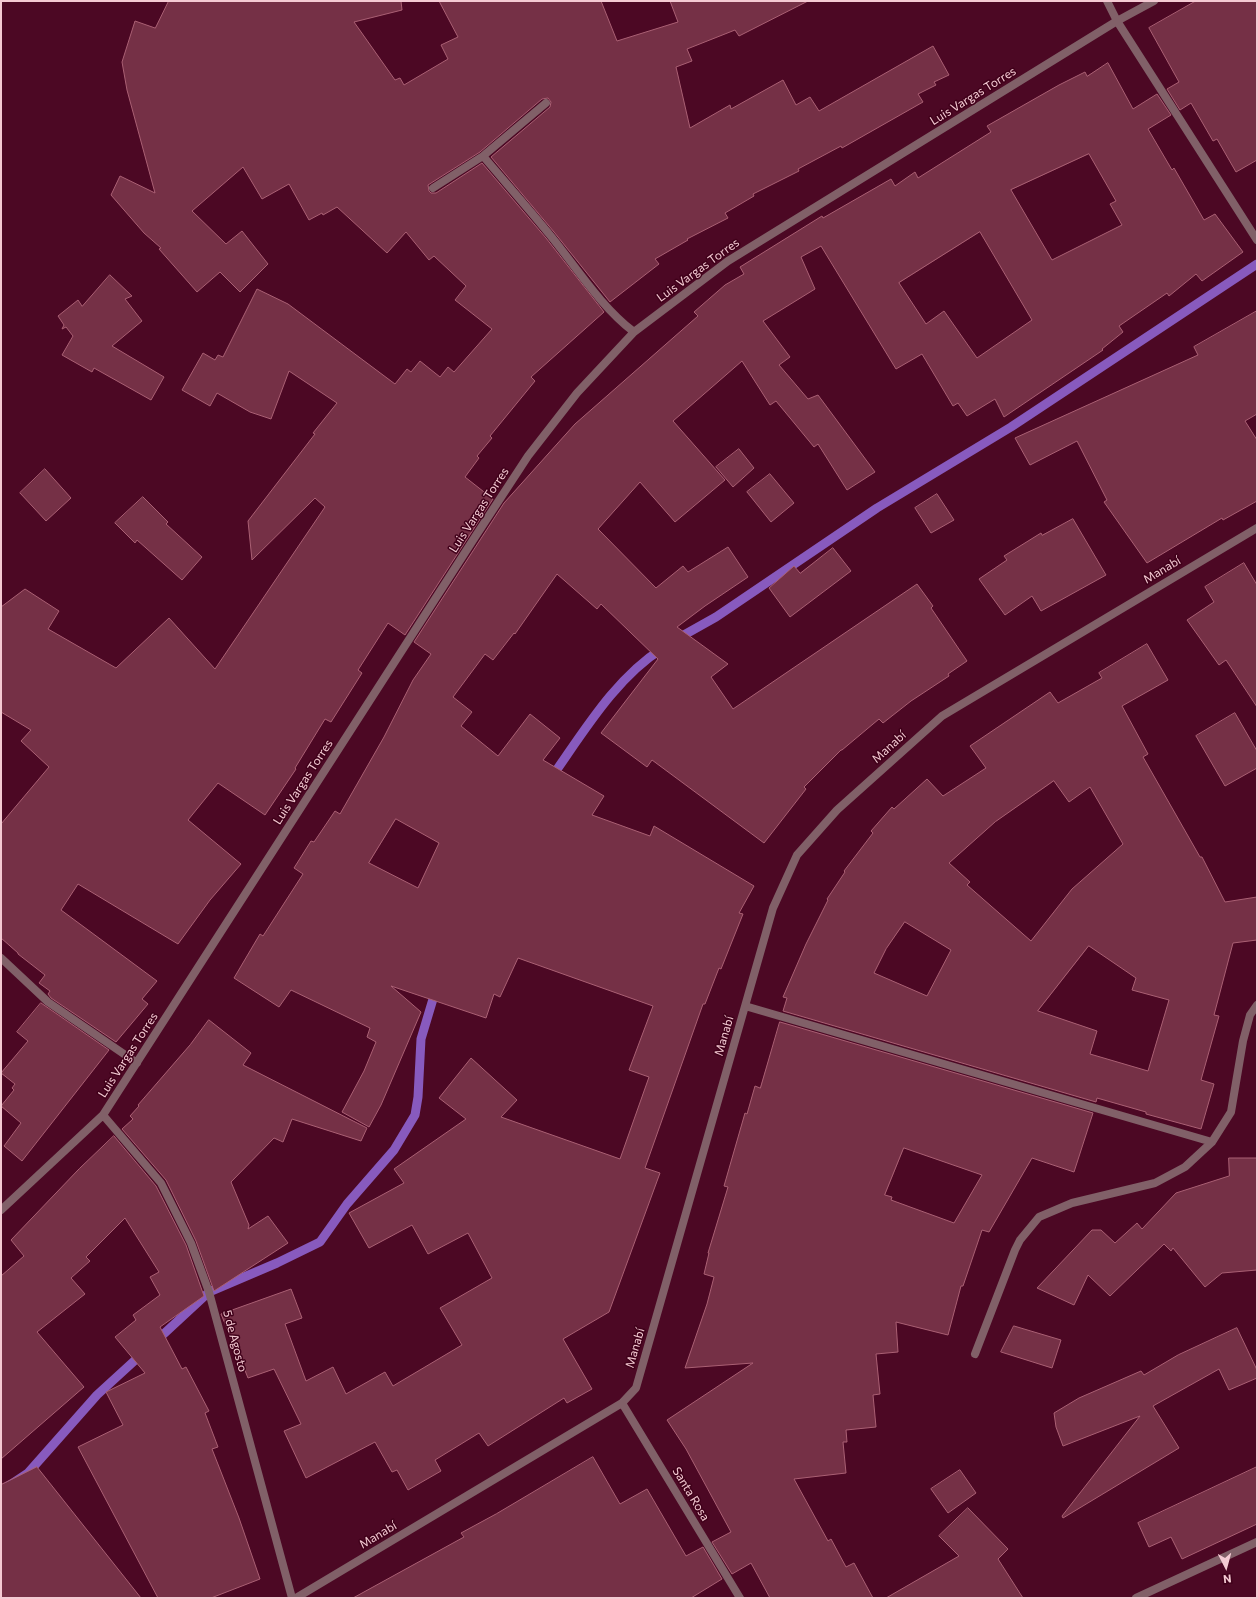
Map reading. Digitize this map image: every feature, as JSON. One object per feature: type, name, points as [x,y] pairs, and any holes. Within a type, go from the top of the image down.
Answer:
[{"type":"street","points":[[1107,1],[1118,21],[1257,240]]},
{"type":"street","name":"Luis Vargas Torres","points":[[1,1210],[103,1115],[528,456],[577,394],[634,332],[728,261],[1118,21],[1154,1]]},
{"type":"street","points":[[433,188],[483,156],[546,103]]},
{"type":"street","points":[[483,156],[551,236],[581,276],[621,322],[634,332]]},
{"type":"street","name":"Manabí","points":[[296,1598],[622,1403],[636,1388],[773,908],[797,855],[837,810],[942,716],[1257,528]]},
{"type":"street","points":[[1,958],[48,1002],[137,1064]]},
{"type":"street","points":[[975,1354],[1009,1264],[1020,1240],[1039,1217],[1072,1203],[1155,1183],[1185,1167],[1212,1142],[1231,1112],[1243,1041],[1250,1015],[1257,1004]]},
{"type":"street","points":[[745,1006],[1212,1142]]},
{"type":"street","name":"5 de Agosto","points":[[103,1115],[161,1183],[190,1243],[209,1292],[292,1598]]},
{"type":"street","name":"Santa Rosa","points":[[622,1403],[740,1598]]},
{"type":"street","points":[[1136,1598],[1257,1542]]},
{"type":"building","points":[[169,1],[401,1],[402,10],[354,22],[395,80],[400,78],[404,85],[448,59],[441,45],[458,37],[439,1],[601,1],[617,41],[678,22],[670,1],[808,1],[739,36],[735,30],[687,49],[692,61],[676,67],[690,128],[730,105],[731,109],[783,80],[796,105],[810,97],[819,111],[933,46],[949,75],[934,82],[936,85],[918,94],[923,102],[842,148],[841,146],[798,169],[799,171],[753,194],[754,196],[725,213],[728,218],[687,239],[688,240],[655,259],[659,264],[610,302],[491,157],[550,107],[551,102],[548,98],[542,99],[480,152],[428,185],[431,193],[436,193],[482,163],[546,238],[604,312],[531,377],[535,381],[490,436],[492,438],[477,456],[479,458],[465,477],[493,499],[405,635],[388,623],[358,670],[362,673],[331,722],[325,719],[295,768],[296,769],[265,815],[218,783],[188,820],[241,864],[210,900],[178,944],[78,884],[61,910],[157,981],[142,999],[148,1004],[116,1042],[51,998],[48,994],[50,991],[39,983],[45,975],[18,954],[1,938],[1,824],[49,767],[21,741],[31,730],[1,712],[1,607],[25,589],[59,611],[48,629],[116,668],[169,618],[215,669],[325,507],[315,498],[252,560],[248,521],[337,403],[289,371],[271,419],[250,412],[217,393],[210,406],[182,390],[203,353],[215,360],[218,355],[223,357],[257,289],[288,304],[395,384],[407,369],[411,372],[420,361],[440,377],[448,367],[454,372],[492,329],[455,300],[466,286],[434,256],[429,260],[406,232],[387,253],[337,207],[323,215],[322,213],[309,220],[289,184],[262,199],[243,167],[192,211],[226,244],[242,231],[268,264],[240,292],[220,272],[197,292],[159,249],[161,248],[144,233],[111,195],[120,176],[155,193],[127,90],[122,62],[135,21],[155,28]]},
{"type":"building","points":[[1196,1],[1257,1],[1257,160],[1236,172],[1217,139],[1213,141],[1191,103],[1180,110],[1167,89],[1179,82],[1149,28]]},
{"type":"building","points":[[1108,63],[1133,109],[1157,94],[1171,115],[1148,129],[1172,170],[1174,168],[1204,220],[1215,214],[1243,252],[1202,281],[1196,274],[1169,296],[1167,293],[1119,326],[1123,332],[1102,349],[1103,350],[1004,417],[995,399],[967,416],[958,403],[953,406],[922,354],[896,369],[821,246],[801,257],[815,289],[763,321],[790,357],[779,365],[808,399],[818,395],[875,472],[847,490],[818,444],[814,447],[776,401],[770,405],[742,361],[673,421],[725,480],[675,522],[640,482],[598,529],[656,588],[683,566],[688,572],[728,547],[748,577],[677,627],[728,664],[711,677],[733,709],[917,584],[933,606],[931,608],[967,661],[948,674],[949,676],[911,701],[883,723],[879,719],[841,750],[804,787],[806,789],[764,843],[652,760],[647,767],[601,733],[658,659],[601,604],[597,609],[557,574],[515,634],[514,633],[493,660],[485,654],[453,697],[472,712],[461,726],[498,756],[530,714],[560,738],[543,760],[604,796],[592,815],[650,836],[654,826],[754,886],[739,913],[743,914],[721,969],[719,968],[705,1004],[703,1004],[645,1168],[660,1173],[609,1312],[563,1339],[592,1389],[567,1403],[564,1398],[488,1446],[479,1433],[435,1460],[441,1471],[408,1490],[397,1470],[392,1472],[375,1442],[306,1478],[284,1431],[301,1424],[274,1369],[248,1378],[221,1314],[291,1289],[302,1318],[285,1324],[306,1381],[333,1367],[346,1394],[385,1372],[393,1386],[462,1345],[440,1308],[492,1278],[468,1233],[428,1254],[412,1225],[369,1248],[349,1213],[404,1183],[394,1169],[466,1119],[439,1098],[471,1058],[517,1100],[501,1117],[620,1159],[649,1077],[629,1070],[653,1006],[518,958],[500,997],[494,994],[486,1018],[391,986],[421,1012],[381,1105],[369,1127],[342,1112],[364,1071],[376,1042],[367,1037],[370,1028],[291,990],[279,1007],[234,978],[260,934],[263,936],[303,874],[294,868],[311,841],[314,842],[335,811],[340,814],[384,737],[413,680],[431,654],[414,642],[504,503],[575,424],[698,316],[694,312],[725,285],[744,274],[740,267],[822,216],[823,218],[891,179],[895,186],[915,172],[918,178],[991,132],[987,126],[1085,72],[1087,76]],"holes":[[[1089,154],[1116,201],[1110,204],[1122,225],[1052,260],[1011,190]],[[980,232],[1032,320],[977,358],[944,311],[926,324],[899,283]],[[396,819],[439,843],[418,888],[369,863]]]},
{"type":"building","points":[[110,275],[132,296],[125,299],[142,321],[112,346],[164,377],[151,400],[94,368],[92,372],[62,355],[73,336],[66,327],[62,329],[64,325],[58,316],[78,300],[82,306]]},
{"type":"building","points":[[1257,311],[1257,414],[1245,421],[1257,440],[1257,501],[1223,520],[1222,518],[1147,563],[1104,502],[1107,500],[1077,441],[1030,465],[1015,438],[1198,355],[1194,347]]},
{"type":"building","points":[[739,449],[754,468],[733,487],[716,467]]},
{"type":"building","points":[[45,469],[71,498],[46,521],[20,493]]},
{"type":"building","points":[[770,474],[794,503],[771,522],[747,492]]},
{"type":"building","points":[[937,494],[954,520],[931,533],[915,508]]},
{"type":"building","points":[[143,497],[168,522],[166,524],[202,557],[182,580],[137,540],[135,543],[115,523]]},
{"type":"building","points":[[1073,519],[1106,575],[1041,611],[1032,596],[1005,615],[979,579],[1007,560],[1004,556],[1041,533],[1042,535]]},
{"type":"building","points":[[833,548],[851,571],[790,617],[769,588],[794,566],[800,573]]},
{"type":"building","points":[[1244,563],[1257,585],[1257,707],[1226,660],[1219,665],[1187,620],[1214,602],[1205,587]]},
{"type":"building","points":[[1147,644],[1168,680],[1122,706],[1148,754],[1143,757],[1200,857],[1202,857],[1225,902],[1257,897],[1257,940],[1233,943],[1214,1015],[1219,1016],[1201,1080],[1214,1084],[1201,1129],[1146,1114],[1146,1112],[1097,1098],[1096,1102],[783,1011],[787,998],[783,997],[806,944],[828,900],[827,899],[845,872],[844,871],[873,833],[871,831],[892,807],[894,809],[927,779],[943,796],[986,768],[970,746],[1050,692],[1058,703],[1102,678],[1099,673]],"holes":[[[1054,781],[1069,802],[1090,787],[1123,844],[1072,889],[1031,941],[967,885],[970,882],[949,863],[995,822]],[[905,922],[951,950],[927,996],[874,973],[886,949]],[[1089,946],[1136,978],[1132,990],[1169,1000],[1148,1071],[1090,1054],[1097,1031],[1038,1011]]]},
{"type":"building","points":[[1235,713],[1257,751],[1257,768],[1225,786],[1196,736]]},
{"type":"building","points":[[41,1003],[109,1050],[22,1161],[4,1146],[21,1123],[1,1106],[14,1090],[12,1088],[15,1084],[1,1073],[28,1041],[17,1032]]},
{"type":"building","points":[[209,1020],[251,1053],[243,1065],[367,1128],[361,1141],[292,1119],[283,1142],[274,1138],[231,1182],[249,1225],[248,1229],[268,1216],[288,1243],[214,1291],[196,1241],[166,1180],[122,1129],[133,1119],[130,1116],[139,1106],[138,1105],[190,1045]]},
{"type":"building","points":[[780,1022],[1093,1113],[1074,1172],[1032,1158],[989,1232],[982,1230],[963,1286],[961,1286],[948,1335],[896,1322],[898,1352],[876,1354],[880,1394],[873,1395],[876,1427],[846,1430],[847,1442],[843,1442],[846,1473],[794,1479],[828,1541],[831,1539],[846,1567],[854,1563],[873,1598],[770,1598],[751,1563],[732,1574],[712,1542],[731,1532],[686,1449],[667,1420],[753,1363],[685,1368],[707,1304],[714,1277],[704,1274],[708,1253],[728,1187],[724,1186],[745,1113],[747,1114],[755,1086],[760,1088]],"holes":[[[904,1148],[982,1175],[954,1223],[891,1200],[892,1197],[885,1195]]]},
{"type":"building","points":[[114,1136],[156,1186],[186,1245],[204,1296],[160,1327],[182,1369],[186,1367],[209,1411],[205,1413],[218,1447],[212,1449],[239,1518],[260,1579],[211,1598],[158,1598],[78,1447],[123,1425],[106,1392],[145,1373],[115,1337],[136,1320],[133,1315],[160,1295],[150,1277],[159,1272],[125,1218],[86,1257],[90,1261],[71,1278],[85,1294],[37,1332],[84,1387],[1,1459],[1,1276],[24,1256],[11,1240],[79,1169]]},
{"type":"building","points":[[1229,1158],[1257,1158],[1257,1270],[1222,1273],[1205,1287],[1173,1248],[1171,1251],[1164,1244],[1110,1296],[1088,1275],[1074,1305],[1037,1288],[1092,1230],[1101,1230],[1115,1243],[1137,1223],[1142,1229],[1176,1193],[1229,1176]]},
{"type":"building","points":[[1014,1326],[1061,1340],[1052,1368],[1001,1352]]},
{"type":"building","points":[[1237,1328],[1257,1370],[1257,1378],[1229,1390],[1219,1369],[1153,1406],[1179,1448],[1063,1518],[1062,1516],[1140,1416],[1063,1446],[1056,1427],[1054,1413],[1079,1398],[1141,1371],[1144,1375],[1178,1355]]},
{"type":"building","points":[[593,1457],[620,1504],[647,1489],[686,1556],[703,1547],[722,1579],[691,1598],[353,1598],[464,1537],[461,1533]]},
{"type":"building","points":[[37,1467],[141,1598],[1,1598],[1,1485]]},
{"type":"building","points":[[1257,1467],[1257,1524],[1182,1559],[1171,1537],[1149,1547],[1138,1523]]},
{"type":"building","points":[[960,1470],[976,1493],[948,1513],[931,1489]]},
{"type":"building","points":[[968,1508],[1008,1549],[998,1559],[1023,1598],[886,1598],[959,1556],[939,1536]]},
{"type":"waterway","points":[[675,640],[716,617],[877,508],[1011,427],[1257,264]]},
{"type":"waterway","points":[[551,778],[601,707],[615,690],[646,660],[663,648]]},
{"type":"waterway","points":[[155,1342],[209,1292],[277,1263],[320,1242],[347,1204],[394,1150],[415,1115],[418,1097],[421,1039],[436,989]]},
{"type":"waterway","points":[[1,1491],[28,1473],[97,1395],[144,1352]]}]
